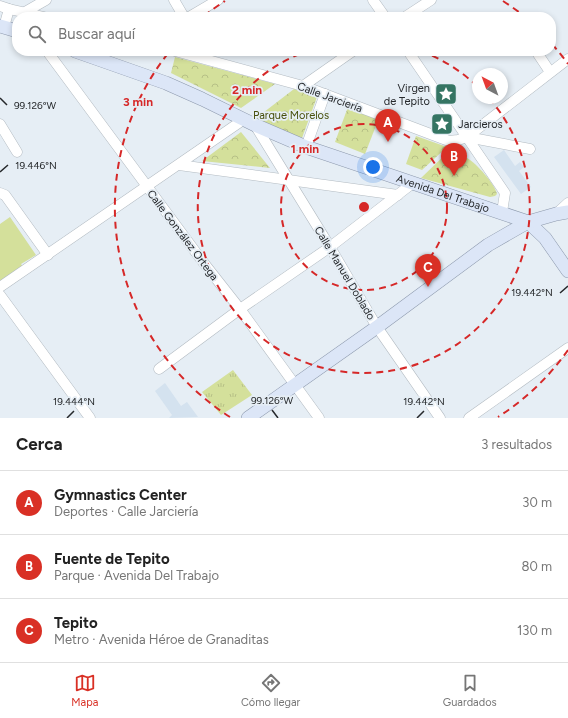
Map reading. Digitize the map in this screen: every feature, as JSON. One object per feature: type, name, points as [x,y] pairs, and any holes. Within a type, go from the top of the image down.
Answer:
[{"type":"main road","points":[[2,26],[12,29]]},
{"type":"main road","name":"Avenida Del Trabajo","points":[[89,56],[166,84],[202,99],[249,123],[306,148],[502,212],[528,222]]},
{"type":"main road","points":[[248,418],[377,327],[480,251],[528,222],[562,213]]},
{"type":"main road","points":[[528,222],[545,238],[568,271]]},
{"type":"street","points":[[2,26],[5,8],[25,12],[46,0]]},
{"type":"street","points":[[174,0],[181,12]]},
{"type":"street","points":[[198,12],[218,0]]},
{"type":"street","points":[[373,0],[381,12]]},
{"type":"street","points":[[412,12],[431,0]]},
{"type":"street","name":"Calle González Ortega","points":[[51,56],[203,262],[240,309],[294,386],[319,418]]},
{"type":"street","name":"Calle Jarciería","points":[[192,56],[303,86],[448,141],[458,140],[467,136],[530,149]]},
{"type":"street","points":[[208,56],[210,61]]},
{"type":"street","points":[[303,86],[346,56]]},
{"type":"street","points":[[411,56],[505,193],[502,212]]},
{"type":"street","points":[[539,56],[550,72]]},
{"type":"street","points":[[467,136],[568,59]]},
{"type":"street","points":[[306,148],[325,94]]},
{"type":"street","points":[[0,288],[179,165],[249,123]]},
{"type":"street","name":"Calle Manuel Doblado","points":[[249,123],[288,179],[377,327],[440,418]]},
{"type":"street","points":[[0,124],[18,152]]},
{"type":"street","points":[[179,165],[398,195]]},
{"type":"street","points":[[159,369],[240,309],[330,247],[413,183]]},
{"type":"street","points":[[0,193],[5,195],[48,255]]},
{"type":"street","points":[[562,213],[568,203]]},
{"type":"street","points":[[0,295],[90,418]]},
{"type":"street","points":[[469,418],[568,348]]},
{"type":"shaded area","points":[[504,150],[515,166],[520,162],[524,167],[519,171],[531,187],[521,194],[494,157]]},
{"type":"shaded area","points":[[165,383],[181,406],[187,402],[198,417],[169,418],[172,415],[155,391]]},
{"type":"green space","name":"Parque Morelos","points":[[175,57],[275,84],[241,108],[171,73]]},
{"type":"green space","name":"Parque Morelos","points":[[294,89],[317,97],[302,138],[255,119]]},
{"type":"green space","points":[[348,107],[379,118],[365,154],[335,142]]},
{"type":"green space","points":[[241,132],[270,168],[202,161]]},
{"type":"green space","points":[[416,136],[447,147],[422,170],[406,164]]},
{"type":"green space","points":[[449,151],[467,158],[475,165],[489,179],[497,194],[490,197],[421,178]]},
{"type":"green space","points":[[10,217],[36,255],[21,264],[23,267],[0,282],[0,224]]},
{"type":"green space","points":[[233,370],[252,395],[221,415],[202,392]]},
{"type":"place","name":"Virgen de Tepito","points":[[446,94]]},
{"type":"place","name":"Jarcieros","points":[[442,124]]},
{"type":"place","name":"Gymnastics Center","points":[[388,142]]},
{"type":"place","name":"Fuente de Tepito","points":[[454,176]]},
{"type":"place","name":"Tepito","points":[[428,287]]}]
